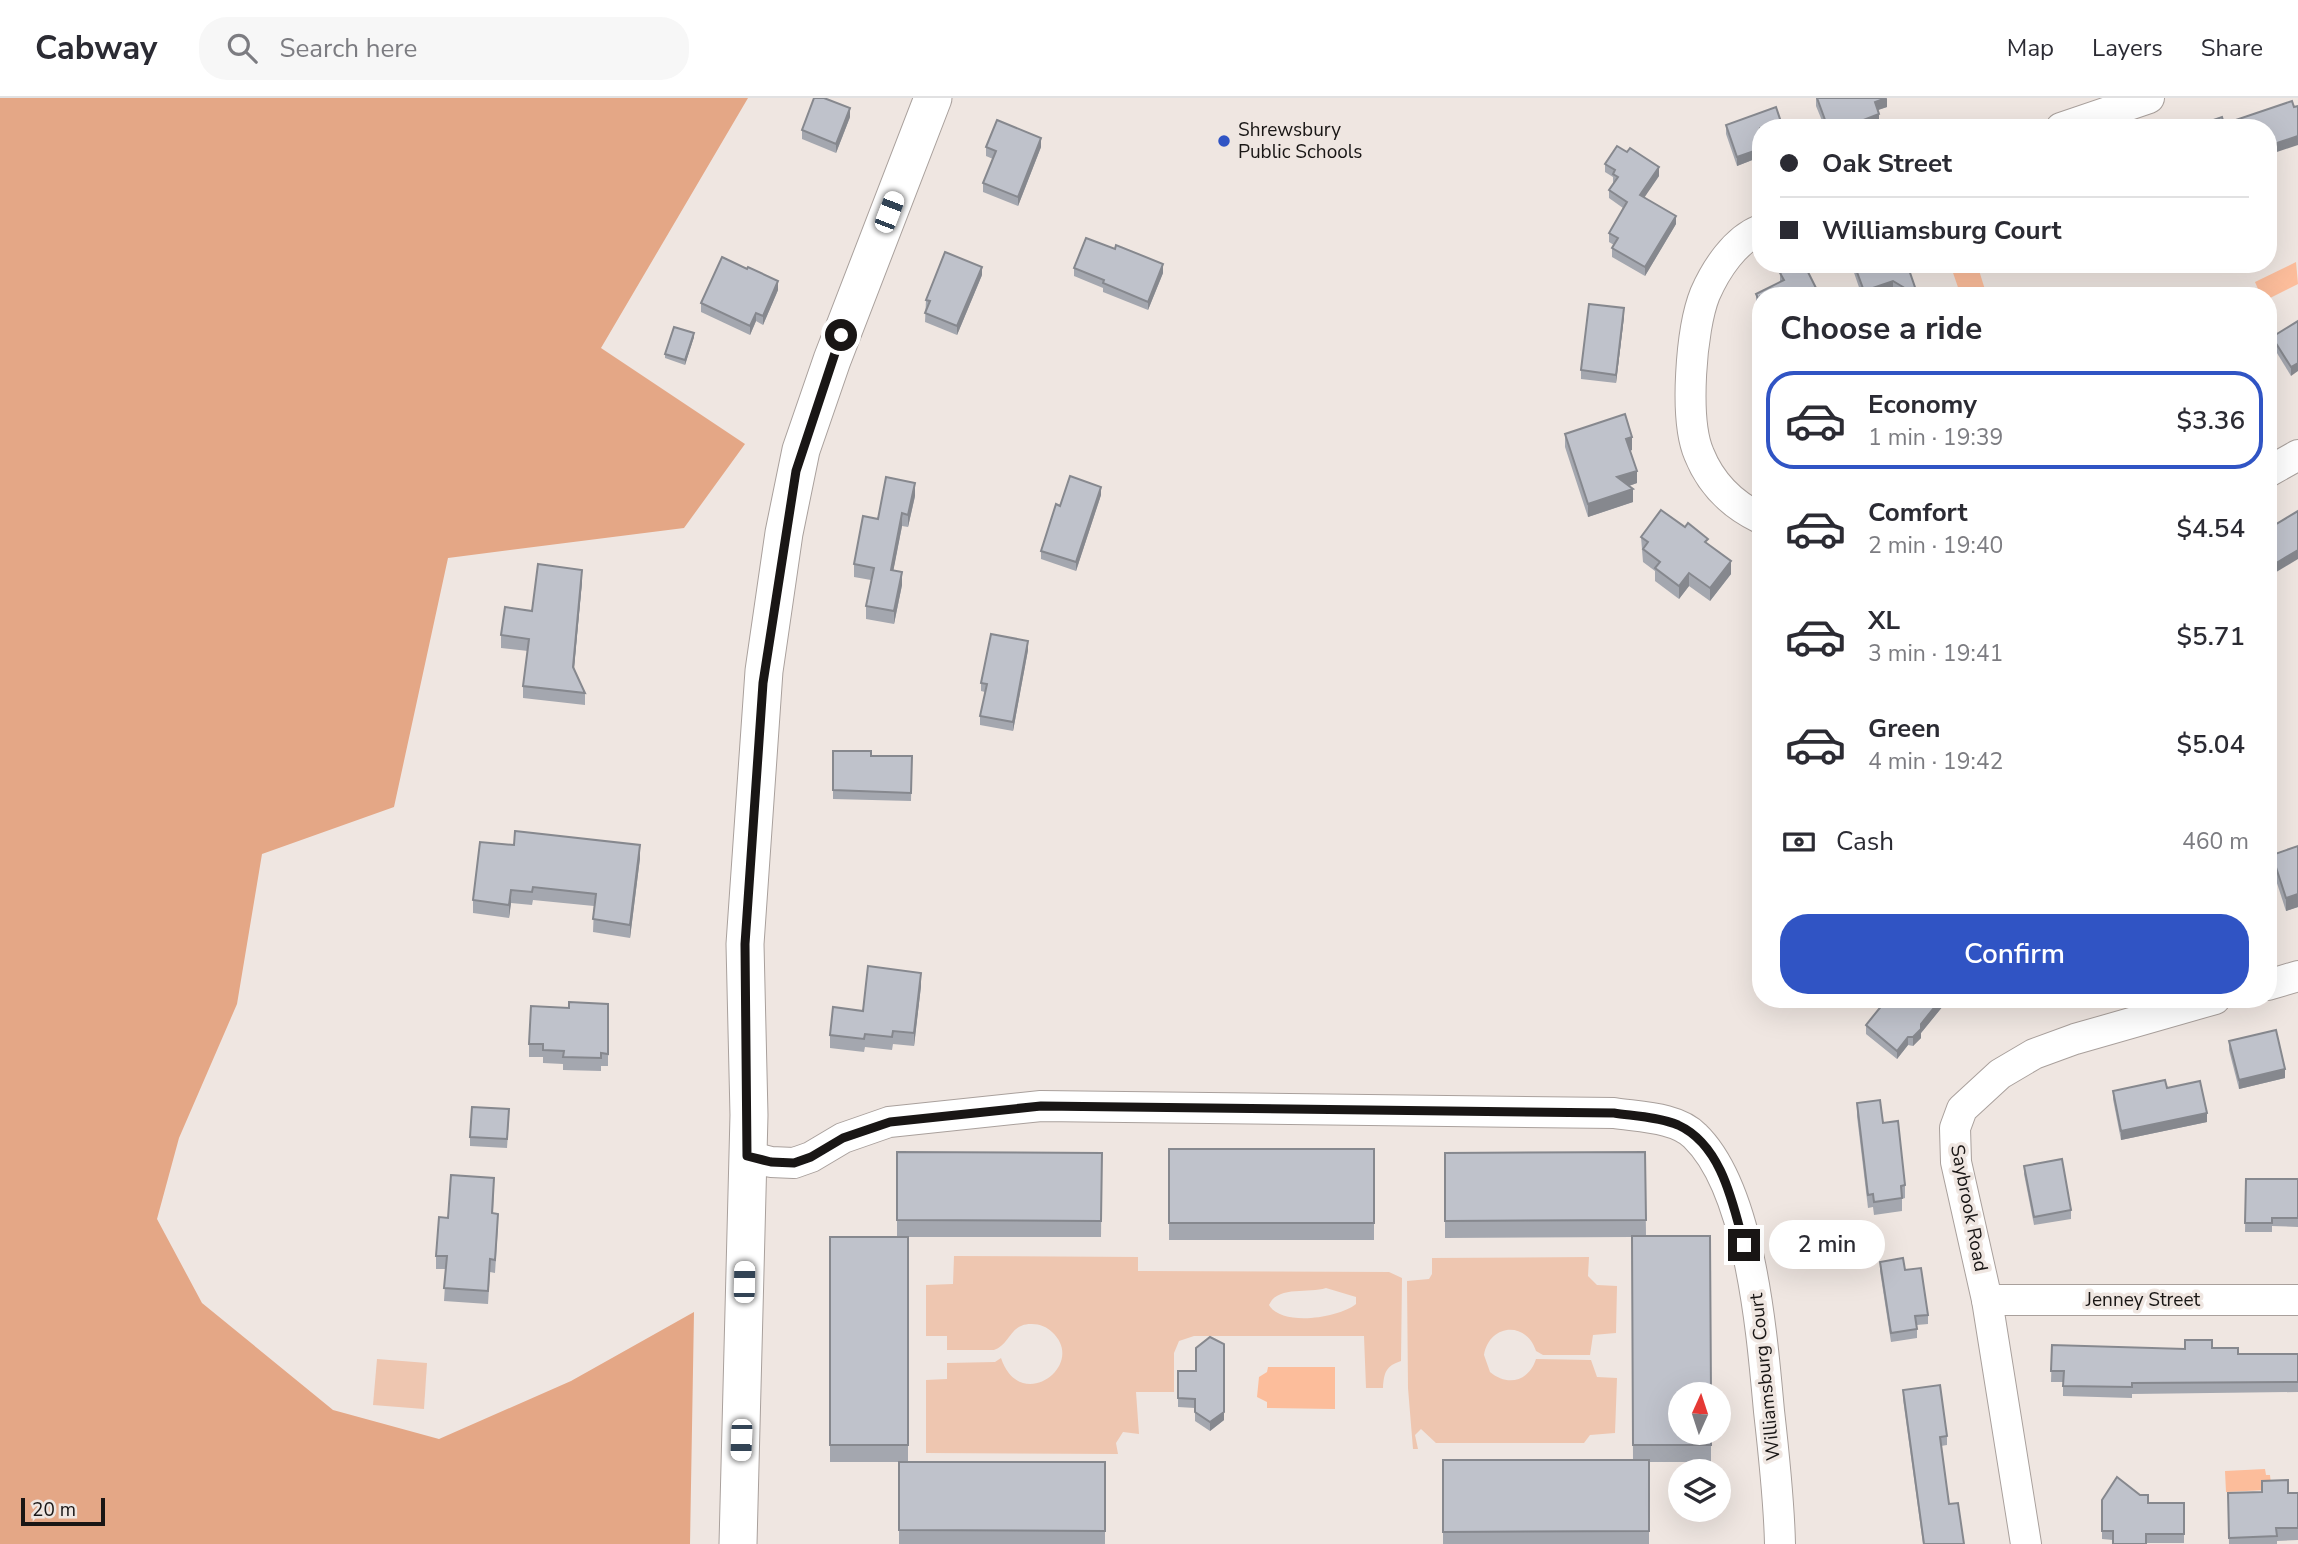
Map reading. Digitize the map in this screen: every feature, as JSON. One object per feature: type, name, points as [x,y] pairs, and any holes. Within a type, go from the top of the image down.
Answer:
[{"type":"street","points":[[738,1544],[747,1156],[745,944],[763,683],[786,524],[806,435],[933,98]]},
{"type":"street","points":[[2087,119],[2149,98]]},
{"type":"street","points":[[1752,234],[1723,261],[1705,295],[1697,330],[1692,390],[1692,427],[1698,452],[1712,480],[1735,505],[1752,514]]},
{"type":"street","points":[[2277,467],[2298,455]]},
{"type":"street","points":[[2277,982],[2298,976]]},
{"type":"street","name":"Saybrook Road","points":[[2026,1544],[1987,1300],[1956,1162],[1955,1128],[1962,1109],[2000,1074],[2034,1054],[2075,1039],[2184,1008]]},
{"type":"street","name":"Williamsburg Court","points":[[747,1156],[771,1162],[794,1163],[811,1157],[843,1138],[890,1122],[1041,1106],[1614,1113],[1676,1124],[1694,1134],[1714,1159],[1730,1192],[1759,1298],[1780,1544]]},
{"type":"street","name":"Jenney Street","points":[[1987,1300],[2298,1300]]},
{"type":"shaded area","points":[[0,98],[748,98],[601,348],[745,444],[684,528],[448,558],[394,807],[262,854],[237,1004],[179,1138],[157,1219],[202,1303],[333,1410],[439,1439],[571,1381],[694,1312],[690,1544],[0,1544]]},
{"type":"shaded area","points":[[2296,262],[2298,284],[2277,294],[2277,287],[2257,287],[2255,282]]},
{"type":"shaded area","points":[[1953,273],[1980,273],[1984,287],[1958,287]]},
{"type":"shaded area","points":[[954,1256],[1138,1257],[1138,1271],[1389,1272],[1402,1278],[1401,1361],[1387,1370],[1383,1388],[1366,1388],[1364,1336],[1194,1336],[1179,1341],[1174,1353],[1174,1392],[1136,1392],[1139,1434],[1123,1432],[1116,1443],[1118,1454],[926,1453],[926,1380],[947,1379],[947,1363],[995,1362],[1001,1358],[1010,1375],[1022,1383],[1035,1384],[1047,1379],[1057,1370],[1062,1358],[1061,1345],[1052,1332],[1046,1327],[1032,1324],[1019,1327],[1004,1344],[994,1350],[947,1350],[947,1336],[926,1336],[926,1285],[953,1284]],"holes":[[[1326,1288],[1356,1297],[1356,1304],[1348,1309],[1311,1318],[1285,1316],[1275,1312],[1269,1305],[1273,1299],[1286,1292]]]},
{"type":"shaded area","points":[[1589,1257],[1588,1276],[1597,1285],[1617,1286],[1616,1333],[1593,1335],[1590,1355],[1543,1355],[1536,1351],[1524,1334],[1508,1330],[1493,1337],[1484,1355],[1490,1372],[1497,1377],[1511,1380],[1523,1377],[1536,1359],[1591,1360],[1597,1377],[1617,1378],[1615,1433],[1590,1435],[1584,1443],[1436,1443],[1421,1429],[1415,1435],[1418,1449],[1413,1449],[1408,1388],[1407,1281],[1429,1279],[1432,1274],[1432,1258]]},
{"type":"shaded area","points":[[377,1359],[427,1363],[424,1409],[373,1405]]},
{"type":"shaded area","points":[[1268,1367],[1335,1367],[1335,1409],[1267,1408],[1267,1402],[1257,1397],[1259,1377],[1267,1372]]},
{"type":"shaded area","points":[[2265,1469],[2266,1475],[2270,1475],[2271,1484],[2266,1490],[2226,1492],[2225,1471]]},
{"type":"building","points":[[814,98],[824,98],[850,108],[836,144],[802,130]]},
{"type":"building","points":[[1817,98],[1886,98],[1875,102],[1879,114],[1866,119],[1825,119]]},
{"type":"building","points":[[2292,101],[2294,107],[2298,106],[2298,136],[2277,143],[2277,119],[2239,119]]},
{"type":"building","points":[[1776,107],[1780,119],[1752,119],[1752,152],[1737,157],[1726,125]]},
{"type":"building","points":[[997,120],[1041,138],[1018,197],[983,183],[996,151],[986,147]]},
{"type":"building","points":[[1617,146],[1627,152],[1630,148],[1659,167],[1640,195],[1676,216],[1645,267],[1612,248],[1618,238],[1609,233],[1627,202],[1609,190],[1618,177],[1613,174],[1615,170],[1605,164]]},
{"type":"building","points":[[1086,238],[1115,249],[1116,245],[1163,264],[1148,302],[1074,268]]},
{"type":"building","points":[[945,252],[982,267],[957,326],[925,313],[930,301],[926,300]]},
{"type":"building","points":[[722,257],[778,281],[763,316],[756,313],[750,326],[701,303]]},
{"type":"building","points":[[1780,273],[1808,273],[1816,287],[1770,287],[1784,280]]},
{"type":"building","points":[[1857,273],[1910,273],[1915,287],[1903,287],[1893,281],[1876,287],[1863,287]]},
{"type":"building","points":[[1589,304],[1624,308],[1616,375],[1581,370]]},
{"type":"building","points":[[2298,321],[2298,363],[2291,367],[2277,345],[2277,334]]},
{"type":"building","points":[[674,327],[694,333],[685,360],[665,354]]},
{"type":"building","points":[[1625,414],[1632,437],[1626,439],[1637,471],[1617,477],[1633,489],[1588,504],[1565,434]]},
{"type":"building","points":[[1070,476],[1101,487],[1076,562],[1041,551],[1056,504],[1060,506]]},
{"type":"building","points":[[886,477],[915,483],[908,515],[902,513],[891,570],[902,572],[894,611],[866,606],[874,568],[854,564],[863,516],[878,519]]},
{"type":"building","points":[[1661,510],[1685,527],[1688,523],[1708,539],[1705,542],[1731,561],[1710,588],[1689,573],[1679,586],[1655,568],[1660,562],[1643,549],[1648,542],[1641,537]]},
{"type":"building","points":[[2298,511],[2298,550],[2277,563],[2277,524]]},
{"type":"building","points":[[538,564],[582,570],[573,667],[585,693],[523,686],[529,639],[501,635],[505,607],[532,611]]},
{"type":"building","points":[[991,634],[1028,641],[1013,722],[980,716],[987,684],[981,683]]},
{"type":"building","points":[[833,751],[871,751],[871,756],[912,756],[911,793],[833,790]]},
{"type":"building","points":[[515,831],[640,845],[630,925],[593,919],[596,894],[533,887],[532,892],[511,890],[509,905],[473,900],[480,842],[514,845]]},
{"type":"building","points":[[2298,846],[2298,894],[2286,898],[2277,870],[2277,853]]},
{"type":"building","points":[[868,966],[921,973],[914,1033],[893,1031],[892,1037],[865,1034],[864,1039],[830,1035],[833,1007],[863,1011]]},
{"type":"building","points":[[569,1002],[608,1004],[608,1054],[601,1053],[601,1058],[563,1057],[564,1051],[543,1050],[543,1044],[529,1044],[531,1006],[569,1008]]},
{"type":"building","points":[[1880,1008],[1934,1008],[1921,1024],[1921,1029],[1913,1037],[1908,1037],[1897,1051],[1866,1025]]},
{"type":"building","points":[[2276,1030],[2285,1069],[2239,1080],[2229,1041]]},
{"type":"building","points":[[2165,1080],[2167,1088],[2200,1081],[2207,1113],[2121,1131],[2113,1091]]},
{"type":"building","points":[[1880,1100],[1883,1123],[1898,1121],[1905,1185],[1901,1186],[1902,1198],[1874,1202],[1873,1194],[1868,1195],[1857,1103]]},
{"type":"building","points":[[472,1107],[509,1109],[507,1139],[470,1137]]},
{"type":"building","points":[[1169,1149],[1374,1149],[1374,1223],[1169,1223]]},
{"type":"building","points":[[897,1152],[1102,1153],[1101,1221],[897,1220]]},
{"type":"building","points":[[1645,1152],[1646,1220],[1445,1221],[1445,1153]]},
{"type":"building","points":[[2062,1159],[2071,1210],[2034,1217],[2024,1166]]},
{"type":"building","points":[[451,1175],[494,1178],[492,1213],[498,1214],[495,1260],[490,1259],[488,1291],[444,1288],[447,1256],[436,1256],[439,1217],[448,1218]]},
{"type":"building","points":[[2246,1179],[2298,1179],[2298,1218],[2272,1218],[2272,1223],[2245,1223]]},
{"type":"building","points":[[1632,1236],[1710,1236],[1711,1382],[1668,1382],[1668,1445],[1633,1445]]},
{"type":"building","points":[[830,1237],[908,1237],[908,1445],[830,1445]]},
{"type":"building","points":[[1903,1258],[1905,1270],[1921,1268],[1928,1315],[1915,1316],[1917,1329],[1891,1333],[1880,1262]]},
{"type":"building","points":[[1210,1337],[1224,1344],[1224,1412],[1210,1422],[1195,1412],[1195,1399],[1178,1398],[1178,1371],[1196,1371],[1196,1348]]},
{"type":"building","points":[[2185,1340],[2212,1340],[2212,1348],[2238,1348],[2238,1354],[2298,1354],[2298,1382],[2132,1383],[2132,1387],[2063,1386],[2064,1371],[2051,1371],[2052,1345],[2185,1349]]},
{"type":"building","points":[[1940,1385],[1947,1436],[1940,1437],[1949,1504],[1958,1503],[1964,1544],[1924,1544],[1903,1390]]},
{"type":"building","points":[[1443,1460],[1649,1460],[1649,1531],[1443,1532]]},
{"type":"building","points":[[899,1462],[1105,1462],[1105,1531],[899,1530]]},
{"type":"building","points":[[2117,1477],[2140,1495],[2148,1495],[2148,1503],[2184,1503],[2184,1534],[2146,1534],[2146,1544],[2113,1544],[2113,1531],[2102,1531],[2102,1500]]},
{"type":"building","points":[[2288,1480],[2288,1493],[2298,1493],[2298,1528],[2276,1528],[2277,1536],[2229,1538],[2228,1493],[2262,1492],[2262,1481]]},
{"type":"place","name":"Shrewsbury Public Schools","points":[[1224,141]]},
{"type":"route","points":[[841,335],[796,471],[784,533],[763,683],[754,846],[745,944],[749,1115],[747,1156],[771,1162],[794,1163],[811,1157],[843,1138],[890,1122],[1041,1106],[1614,1113],[1676,1124],[1694,1134],[1714,1159],[1730,1192],[1744,1245]]}]
